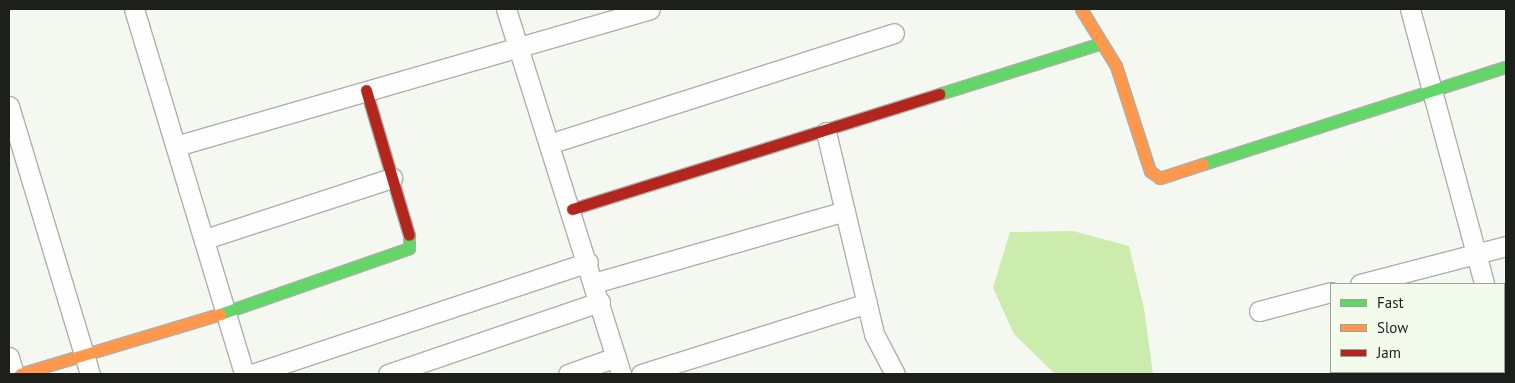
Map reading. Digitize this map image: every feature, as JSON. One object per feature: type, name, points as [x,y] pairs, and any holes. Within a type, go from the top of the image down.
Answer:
[{"type":"street","points":[[134,9],[228,312],[244,374]]},
{"type":"street","points":[[506,9],[552,143],[619,366],[568,374]]},
{"type":"street","points":[[176,146],[650,9]]},
{"type":"street","points":[[1081,9],[1099,44],[1116,66],[1150,171],[1160,178],[1506,67]]},
{"type":"street","points":[[1410,9],[1430,92],[1484,283]]},
{"type":"street","points":[[552,143],[894,33]]},
{"type":"street","points":[[572,209],[826,132],[1099,44]]},
{"type":"street","points":[[20,374],[87,365],[228,312],[408,248],[409,233],[366,90]]},
{"type":"street","points":[[9,106],[87,365]]},
{"type":"street","points":[[826,132],[867,303],[882,356],[895,374]]},
{"type":"street","points":[[205,238],[392,178]]},
{"type":"street","points":[[594,283],[845,212]]},
{"type":"street","points":[[1364,283],[1506,246]]},
{"type":"street","points":[[252,374],[588,262]]},
{"type":"street","points":[[1259,310],[1330,292]]},
{"type":"street","points":[[388,374],[600,302]]},
{"type":"street","points":[[641,374],[867,303]]},
{"type":"street","points":[[9,357],[14,374]]},
{"type":"shaded area","points":[[1073,231],[1129,246],[1144,308],[1153,374],[1055,374],[1014,334],[993,288],[1010,232]]},
{"type":"traffic: fast","points":[[939,94],[1099,44]]},
{"type":"traffic: fast","points":[[1203,164],[1506,67]]},
{"type":"traffic: fast","points":[[220,314],[409,248],[409,235]]},
{"type":"traffic: slow","points":[[1081,9],[1116,66],[1150,171],[1160,178],[1203,164]]},
{"type":"traffic: slow","points":[[20,374],[220,314]]},
{"type":"traffic: jam","points":[[366,90],[409,235]]},
{"type":"traffic: jam","points":[[572,209],[939,94]]}]
